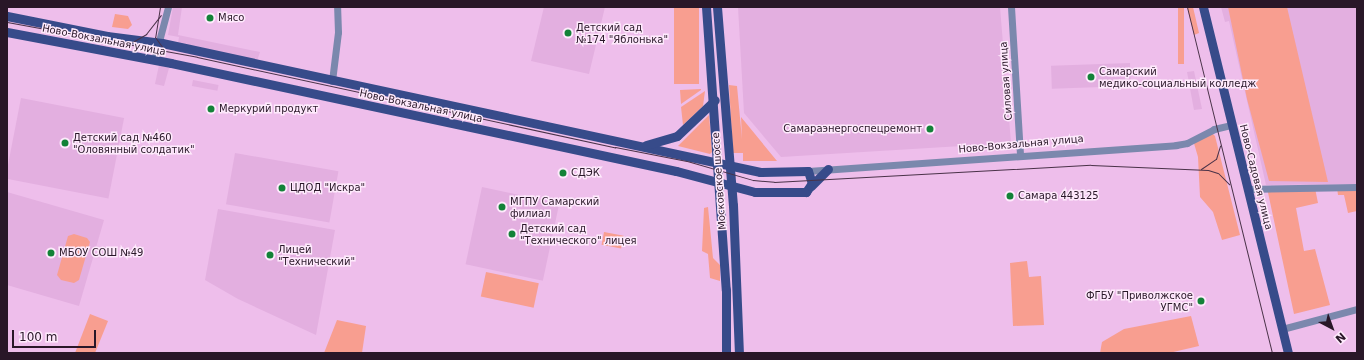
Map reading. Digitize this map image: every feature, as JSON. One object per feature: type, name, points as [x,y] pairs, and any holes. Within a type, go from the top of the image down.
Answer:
[{"type":"main road","name":"Московское шоссе","points":[[706,7],[724,164]]},
{"type":"main road","name":"Московское шоссе","points":[[712,7],[716,100]]},
{"type":"main road","name":"Московское шоссе","points":[[717,7],[732,353]]},
{"type":"main road","name":"Ново-Садовая улица","points":[[1203,7],[1288,353]]},
{"type":"main road","name":"Ново-Вокзальная улица","points":[[7,16],[107,36],[160,42],[332,81],[769,173],[808,171]]},
{"type":"main road","name":"Ново-Вокзальная улица","points":[[7,32],[154,60],[725,184],[755,192],[806,192],[811,186]]},
{"type":"main road","points":[[640,146],[677,136],[716,100]]},
{"type":"main road","points":[[811,186],[827,169]]},
{"type":"main road","points":[[808,171],[812,177],[811,186]]},
{"type":"main road","name":"Московское шоссе","points":[[725,184],[726,353]]},
{"type":"main road","name":"Московское шоссе","points":[[725,184],[739,353]]},
{"type":"street","points":[[154,60],[160,42],[168,7]]},
{"type":"street","points":[[332,81],[338,32],[337,7]]},
{"type":"street","name":"Силовая улица","points":[[1011,7],[1020,154]]},
{"type":"street","name":"Ново-Вокзальная улица","points":[[808,171],[1020,154],[1176,145],[1187,143],[1214,129],[1232,125]]},
{"type":"street","points":[[1248,189],[1357,187]]},
{"type":"street","points":[[1282,329],[1357,309]]},
{"type":"shaded area","points":[[173,7],[182,7],[178,35],[260,52],[257,61],[178,43],[179,37],[168,35]]},
{"type":"shaded area","name":"Детский сад №174 \"Яблонька\"","points":[[544,7],[605,7],[589,74],[531,61]]},
{"type":"shaded area","points":[[674,7],[699,7],[699,84],[674,84]]},
{"type":"shaded area","points":[[738,7],[1000,7],[1011,143],[781,157],[744,113]]},
{"type":"shaded area","points":[[1178,7],[1184,7],[1184,64],[1178,64]]},
{"type":"shaded area","points":[[1187,7],[1193,7],[1199,33],[1194,35]]},
{"type":"shaded area","points":[[1221,7],[1357,7],[1357,184],[1266,185],[1229,21],[1225,22]]},
{"type":"shaded area","points":[[1228,7],[1287,7],[1328,182],[1269,181],[1247,99]]},
{"type":"shaded area","points":[[115,14],[128,16],[132,25],[128,29],[112,27]]},
{"type":"shaded area","name":"Самарский медико-социальный колледж","points":[[1130,63],[1131,86],[1052,89],[1051,66]]},
{"type":"shaded area","points":[[159,65],[169,68],[164,86],[155,84]]},
{"type":"shaded area","points":[[1194,71],[1202,109],[1194,110],[1187,72]]},
{"type":"shaded area","points":[[193,80],[219,85],[217,91],[192,86]]},
{"type":"shaded area","points":[[729,85],[737,86],[742,139],[741,117],[777,161],[743,161],[743,153],[733,153]]},
{"type":"shaded area","points":[[680,90],[701,90],[681,104]]},
{"type":"shaded area","points":[[705,91],[703,106],[683,125],[681,107]]},
{"type":"shaded area","name":"Детский сад №460 \"Оловянный солдатик\"","points":[[21,98],[124,118],[108,199],[7,179],[7,170]]},
{"type":"shaded area","points":[[709,115],[712,152],[710,154],[678,146]]},
{"type":"shaded area","points":[[1210,131],[1215,136],[1240,235],[1222,240],[1213,212],[1200,197],[1198,157],[1193,140]]},
{"type":"shaded area","name":"ЦДОД \"Искра\"","points":[[235,153],[338,171],[329,222],[226,204]]},
{"type":"shaded area","name":"Детский сад \"Технического\" лицея","points":[[482,187],[559,203],[543,281],[466,264]]},
{"type":"shaded area","points":[[1357,187],[1357,211],[1348,213],[1344,195],[1338,195],[1337,188]]},
{"type":"shaded area","points":[[1267,188],[1315,188],[1318,203],[1296,208],[1304,251],[1315,249],[1330,305],[1294,314]]},
{"type":"shaded area","name":"МБОУ СОШ №49","points":[[7,192],[104,220],[79,306],[7,285]]},
{"type":"shaded area","points":[[708,207],[713,258],[720,265],[720,281],[710,278],[708,254],[702,251],[704,208]]},
{"type":"shaded area","name":"Лицей \"Технический\"","points":[[218,209],[335,230],[316,335],[238,299],[205,280]]},
{"type":"shaded area","points":[[604,232],[624,236],[621,249],[602,245]]},
{"type":"shaded area","points":[[74,234],[87,238],[90,242],[79,280],[74,283],[61,280],[57,275],[68,236]]},
{"type":"shaded area","points":[[1027,261],[1029,277],[1041,276],[1044,325],[1013,326],[1010,263]]},
{"type":"shaded area","points":[[486,272],[539,283],[534,308],[481,296]]},
{"type":"shaded area","points":[[90,314],[108,321],[95,353],[75,353]]},
{"type":"shaded area","points":[[1191,316],[1199,346],[1169,353],[1100,353],[1102,342],[1124,329]]},
{"type":"shaded area","points":[[337,320],[366,326],[362,353],[324,353]]},
{"type":"tram line","points":[[160,7],[155,37],[165,51]]},
{"type":"tram line","points":[[1187,7],[1272,353]]},
{"type":"tram line","points":[[129,44],[146,34],[161,15]]},
{"type":"tram line","points":[[7,22],[197,57],[615,147],[687,161],[753,180],[774,182],[1091,165],[1208,170],[1218,173],[1229,184]]},
{"type":"tram line","points":[[1201,169],[1216,159],[1220,146]]},
{"type":"place","name":"Мясо","points":[[210,18]]},
{"type":"place","name":"Детский сад №174 \"Яблонька\"","points":[[568,33]]},
{"type":"place","name":"Самарский медико-социальный колледж","points":[[1091,77]]},
{"type":"place","name":"Меркурий продукт","points":[[211,109]]},
{"type":"place","name":"Самараэнергоспецремонт","points":[[930,129]]},
{"type":"place","name":"Детский сад №460 \"Оловянный солдатик\"","points":[[65,143]]},
{"type":"place","name":"СДЭК","points":[[563,173]]},
{"type":"place","name":"ЦДОД \"Искра\"","points":[[282,188]]},
{"type":"place","name":"Самара 443125","points":[[1010,196]]},
{"type":"place","name":"МГПУ Самарский филиал","points":[[502,207]]},
{"type":"place","name":"Детский сад \"Технического\" лицея","points":[[512,234]]},
{"type":"place","name":"МБОУ СОШ №49","points":[[51,253]]},
{"type":"place","name":"Лицей \"Технический\"","points":[[270,255]]},
{"type":"place","name":"ФГБУ \"Приволжское УГМС\"","points":[[1201,301]]}]
